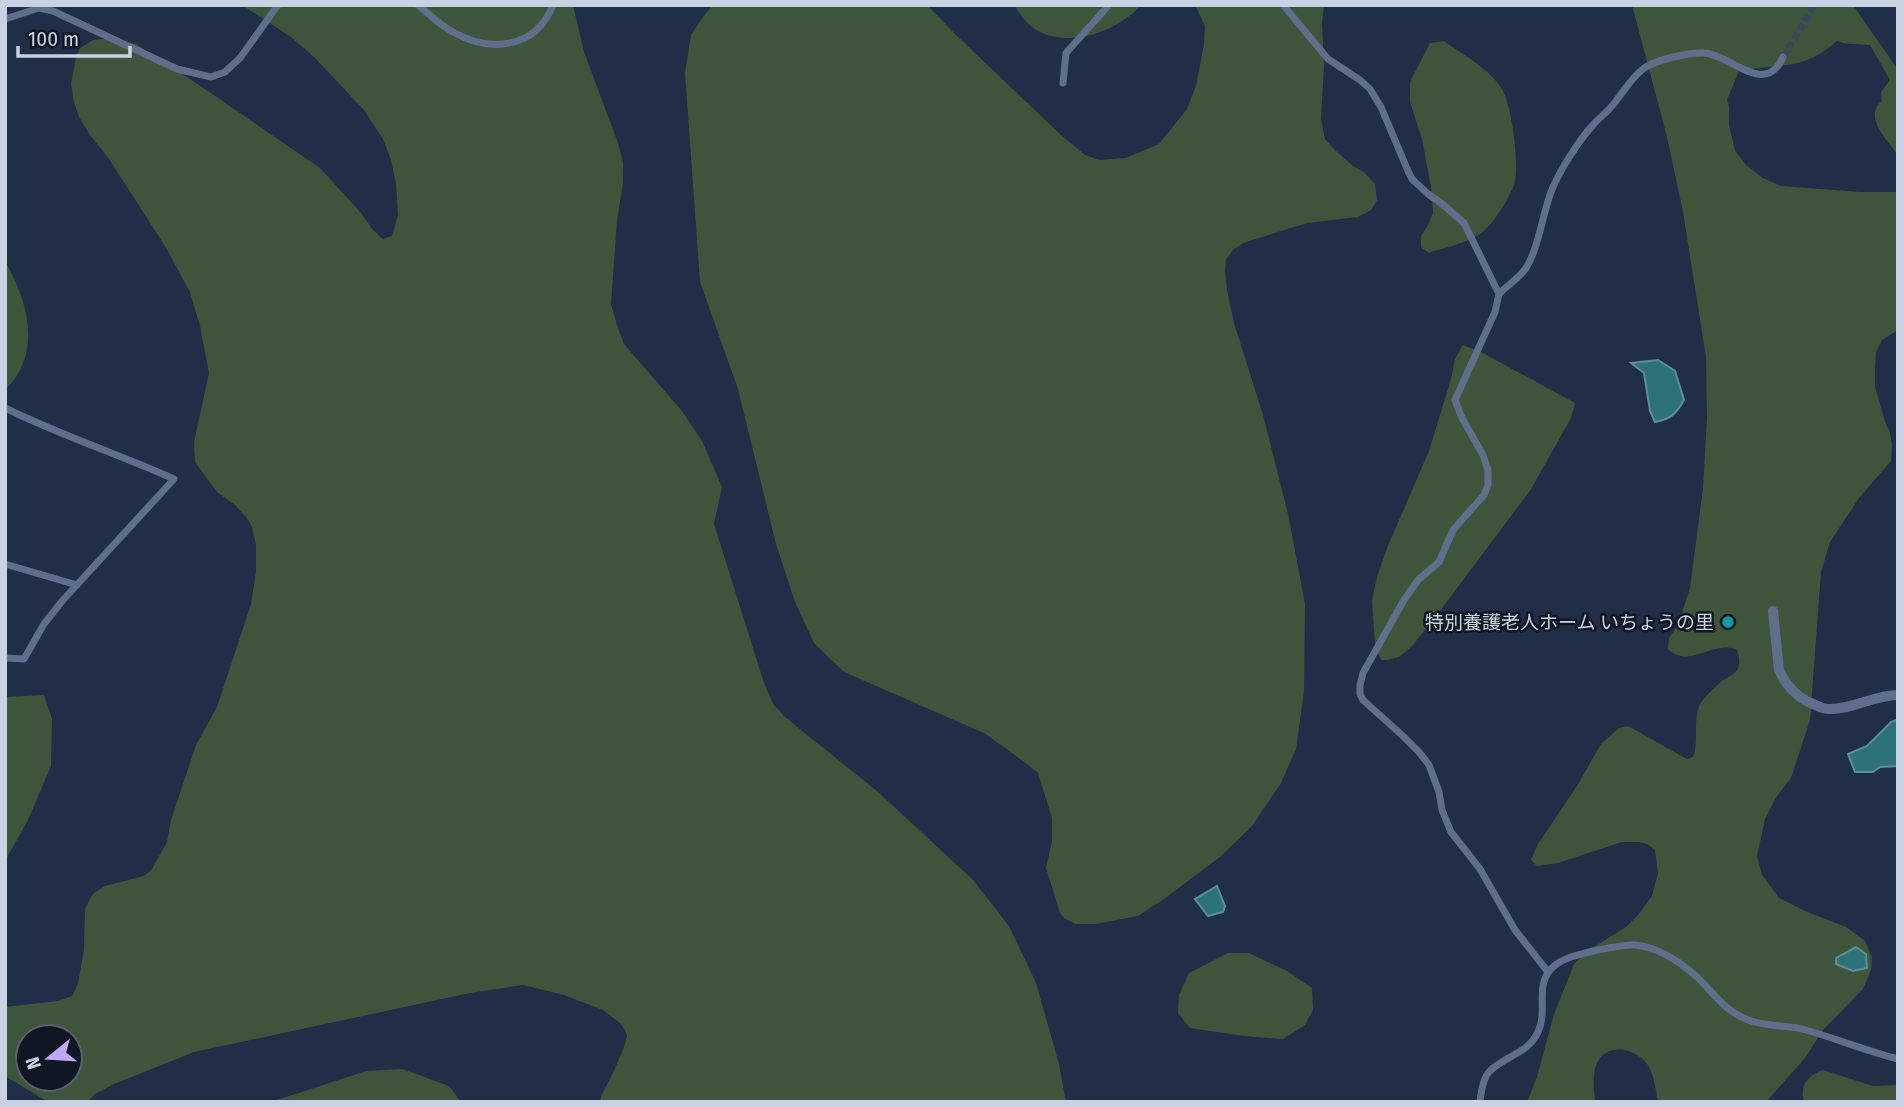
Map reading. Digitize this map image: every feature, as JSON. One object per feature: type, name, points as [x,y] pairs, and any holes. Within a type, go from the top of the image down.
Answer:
[{"type":"street","points":[[5,19],[29,8],[53,11],[177,69],[211,77],[225,72],[240,58],[278,5]]},
{"type":"street","points":[[418,5],[453,32],[486,44],[503,46],[528,37],[538,30],[548,18],[553,5]]},
{"type":"street","points":[[1063,83],[1066,53],[1109,5]]},
{"type":"street","points":[[1283,5],[1328,59],[1370,89],[1381,107],[1412,179],[1464,223],[1499,294]]},
{"type":"street","points":[[1548,972],[1516,930],[1480,869],[1451,832],[1429,765],[1419,752],[1363,700],[1360,685],[1363,673],[1404,600],[1418,580],[1439,562],[1453,530],[1484,495],[1488,485],[1488,470],[1483,455],[1455,400],[1495,312],[1499,294],[1526,268],[1551,191],[1563,167],[1593,124],[1643,69],[1658,61],[1706,53],[1752,74],[1762,75],[1771,71],[1783,57]]},
{"type":"street","points":[[5,408],[174,479],[44,624],[24,659],[5,658]]},
{"type":"street","points":[[5,564],[77,585]]},
{"type":"street","points":[[1773,611],[1779,670],[1783,679],[1802,700],[1827,709],[1898,695]]},
{"type":"street","points":[[1480,1102],[1488,1073],[1524,1050],[1539,1032],[1542,986],[1548,972],[1556,964],[1571,957],[1635,945],[1659,952],[1676,961],[1697,977],[1732,1013],[1752,1022],[1803,1029],[1898,1059]]},
{"type":"shaded area","points":[[242,5],[573,5],[584,52],[623,163],[611,304],[617,325],[624,344],[682,411],[702,441],[722,487],[714,524],[773,704],[785,717],[878,792],[973,880],[1009,926],[1036,983],[1059,1064],[1066,1102],[600,1102],[624,1047],[627,1036],[625,1030],[603,1010],[564,995],[523,985],[470,993],[194,1052],[114,1084],[95,1094],[87,1102],[48,1102],[33,1093],[84,1093],[84,1023],[14,1023],[14,1081],[5,1076],[5,1007],[58,1001],[72,996],[78,984],[84,949],[85,909],[91,897],[105,886],[144,876],[152,869],[167,842],[171,820],[196,745],[217,707],[251,604],[256,572],[256,545],[252,527],[235,505],[217,492],[195,462],[194,442],[209,373],[190,292],[165,246],[79,117],[71,84],[76,57],[80,48],[93,40],[110,38],[136,44],[320,168],[373,230],[383,239],[392,236],[398,215],[396,184],[383,139],[364,110],[314,57],[291,37]]},
{"type":"shaded area","points":[[713,5],[927,5],[1061,135],[1085,155],[1099,160],[1126,158],[1159,144],[1187,109],[1196,86],[1204,44],[1205,26],[1195,5],[1324,5],[1321,119],[1325,139],[1375,184],[1377,200],[1371,210],[1358,217],[1307,223],[1243,243],[1233,250],[1226,260],[1225,270],[1234,323],[1263,415],[1288,514],[1305,604],[1304,691],[1296,749],[1281,783],[1252,826],[1221,856],[1138,916],[1096,924],[1075,924],[1064,918],[1046,868],[1052,841],[1052,818],[1038,773],[984,733],[844,672],[814,643],[795,602],[776,544],[738,389],[700,282],[685,73],[691,35]]},
{"type":"shaded area","points":[[1015,5],[1141,5],[1111,27],[1075,38],[1040,32],[1026,21]]},
{"type":"shaded area","points":[[1632,5],[1853,5],[1898,70],[1898,156],[1876,121],[1877,107],[1882,101],[1881,92],[1890,80],[1870,45],[1837,41],[1801,62],[1739,71],[1727,100],[1735,151],[1746,165],[1763,178],[1781,186],[1898,192],[1898,330],[1882,340],[1876,352],[1875,368],[1875,386],[1890,432],[1891,461],[1859,498],[1830,542],[1821,572],[1810,720],[1791,778],[1775,799],[1765,819],[1757,856],[1762,875],[1779,898],[1846,927],[1865,941],[1872,957],[1871,970],[1863,989],[1823,1030],[1805,1058],[1766,1102],[1658,1102],[1648,1065],[1638,1055],[1618,1049],[1605,1053],[1597,1063],[1594,1079],[1595,1102],[1527,1102],[1537,1077],[1554,1014],[1574,964],[1589,950],[1626,927],[1639,914],[1652,896],[1658,873],[1655,850],[1647,844],[1622,842],[1558,863],[1537,866],[1531,860],[1538,844],[1601,744],[1619,728],[1628,726],[1687,759],[1693,757],[1697,715],[1702,701],[1739,666],[1737,650],[1719,648],[1685,656],[1676,655],[1668,649],[1669,638],[1678,625],[1690,588],[1703,488],[1707,417],[1706,357],[1683,212],[1667,137]]},
{"type":"shaded area","points":[[1444,41],[1484,69],[1502,89],[1512,122],[1516,176],[1504,205],[1485,230],[1468,240],[1429,253],[1421,247],[1421,236],[1433,213],[1431,187],[1422,139],[1410,102],[1410,82],[1430,43]]},
{"type":"shaded area","points":[[5,261],[25,310],[28,343],[17,375],[5,390]]},
{"type":"shaded area","points":[[1463,345],[1575,403],[1571,418],[1531,489],[1440,611],[1412,646],[1399,657],[1381,660],[1375,645],[1372,601],[1377,577],[1429,451],[1455,359]]},
{"type":"shaded area","points":[[1658,360],[1675,371],[1684,400],[1672,415],[1655,422],[1650,411],[1644,373],[1631,363]]},
{"type":"shaded area","points":[[44,695],[52,719],[51,766],[28,820],[5,861],[5,697]]},
{"type":"shaded area","points":[[1898,719],[1898,766],[1880,767],[1873,772],[1855,772],[1848,754],[1867,746],[1891,722]]},
{"type":"shaded area","points":[[1217,886],[1225,906],[1223,912],[1208,916],[1195,899]]},
{"type":"shaded area","points":[[1856,947],[1866,954],[1867,968],[1853,971],[1836,964],[1836,958]]},
{"type":"shaded area","points":[[1228,953],[1249,953],[1287,971],[1312,988],[1313,1010],[1305,1025],[1283,1039],[1190,1028],[1178,1013],[1179,995],[1189,973]]},
{"type":"shaded area","points":[[402,1069],[449,1086],[461,1102],[271,1102],[366,1071]]},
{"type":"shaded area","points":[[1823,1070],[1873,1086],[1898,1085],[1898,1102],[1804,1102],[1806,1082]]},
{"type":"tunnel","points":[[1783,57],[1815,5]]},
{"type":"place","name":"特別養護老人ホーム いちょうの里","points":[[1728,622]]}]
